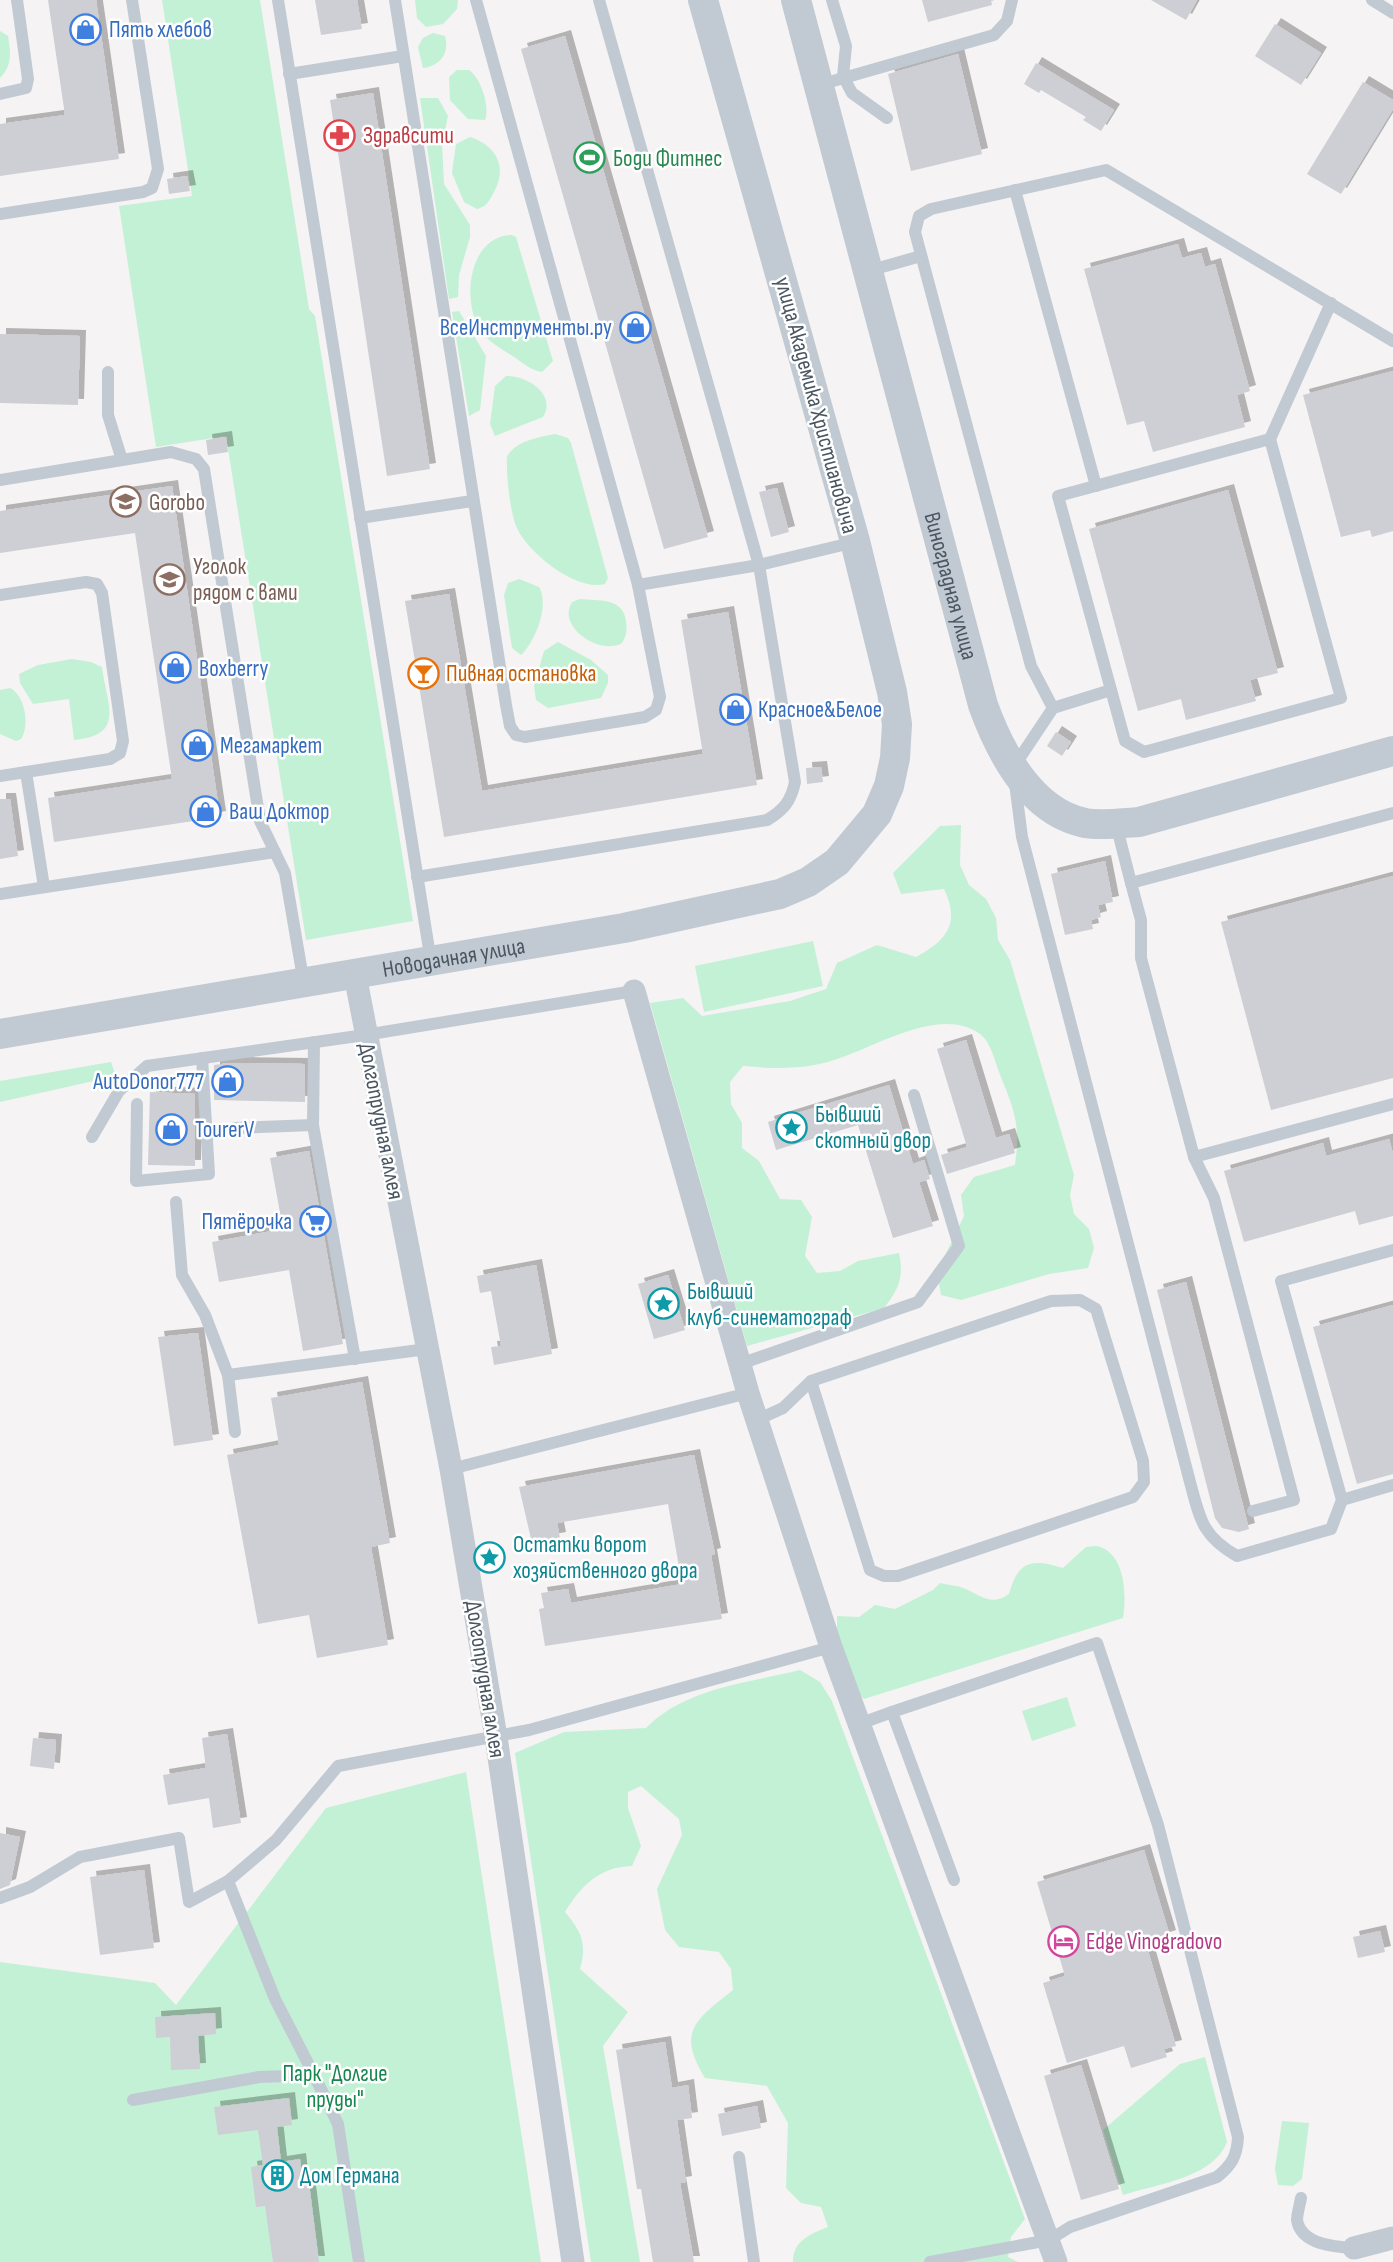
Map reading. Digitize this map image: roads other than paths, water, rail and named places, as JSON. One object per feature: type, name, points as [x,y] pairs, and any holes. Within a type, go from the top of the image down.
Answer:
[{"type":"street","name":"улица Академика Христиановича","points":[[703,0],[855,541],[885,661],[897,724],[889,786],[877,814]]},
{"type":"street","name":"Виноградная улица","points":[[796,0],[831,80],[868,271],[983,705],[993,733],[1013,768],[1059,814],[1085,823],[1116,824],[1139,822],[1393,751]]},
{"type":"street","name":"Новодачная улица","points":[[0,1034],[624,928],[780,894],[808,882],[837,862],[877,814]]},
{"type":"street","name":"Долгопрудная аллея","points":[[355,975],[451,1469],[496,1737],[573,2262]]},
{"type":"street","points":[[634,991],[748,1393],[831,1647],[1053,2251]]},
{"type":"street","points":[[1354,2248],[1393,2238]]},
{"type":"lane","points":[[0,94],[26,88],[17,0]]},
{"type":"lane","points":[[0,214],[143,192],[152,188],[158,169],[132,0]]},
{"type":"lane","points":[[278,0],[431,962]]},
{"type":"lane","points":[[395,0],[472,502],[510,726],[516,735],[525,737],[645,718],[656,710],[660,697],[638,585],[476,0]]},
{"type":"lane","points":[[416,877],[767,820],[782,811],[792,798],[795,782],[760,565],[599,0]]},
{"type":"lane","points":[[831,80],[846,46],[832,0]]},
{"type":"lane","points":[[831,80],[994,35],[1007,21],[1012,0]]},
{"type":"lane","points":[[1372,0],[1393,13]]},
{"type":"lane","points":[[289,75],[402,56]]},
{"type":"lane","points":[[831,80],[887,118]]},
{"type":"lane","points":[[1053,708],[1031,666],[915,232],[919,216],[931,209],[1107,170],[1393,341]]},
{"type":"lane","points":[[1015,190],[1096,486]]},
{"type":"lane","points":[[868,271],[921,256]]},
{"type":"lane","points":[[1270,439],[1058,496],[1125,741],[1144,752],[1341,698],[1270,439],[1331,303]]},
{"type":"lane","points":[[108,372],[108,415],[122,460]]},
{"type":"lane","points":[[0,480],[171,452],[196,459],[204,469],[260,821],[285,873],[304,984]]},
{"type":"lane","points":[[360,518],[472,502]]},
{"type":"lane","points":[[638,585],[760,565],[855,541]]},
{"type":"lane","points":[[0,595],[86,582],[97,584],[102,593],[123,741],[120,753],[110,759],[0,776]]},
{"type":"lane","points":[[1111,690],[1053,708],[1013,768],[1022,837],[1202,1524],[1215,1544],[1237,1556],[1331,1529],[1342,1500],[1281,1281],[1393,1250]]},
{"type":"lane","points":[[26,772],[44,887]]},
{"type":"lane","points":[[1131,883],[1393,813]]},
{"type":"lane","points":[[1116,824],[1141,920],[1141,958],[1194,1157],[1214,1198],[1294,1500],[1254,1511]]},
{"type":"lane","points":[[0,894],[275,852]]},
{"type":"lane","points":[[92,1137],[119,1091],[147,1066],[365,1035],[634,991]]},
{"type":"lane","points":[[314,1042],[313,1125],[355,1359]]},
{"type":"lane","points":[[137,1104],[136,1181],[209,1174],[202,1058]]},
{"type":"lane","points":[[740,1364],[918,1302],[959,1246],[914,1096]]},
{"type":"lane","points":[[1194,1157],[1393,1104]]},
{"type":"lane","points":[[235,1128],[313,1125]]},
{"type":"lane","points":[[176,1202],[182,1275],[205,1315],[228,1375],[235,1432]]},
{"type":"lane","points":[[757,1420],[783,1408],[811,1381],[1051,1301],[1080,1300],[1096,1309],[1143,1461],[1144,1482],[1133,1497],[898,1576],[884,1576],[870,1570],[811,1381]]},
{"type":"lane","points":[[228,1375],[427,1349]]},
{"type":"lane","points":[[451,1469],[748,1393]]},
{"type":"lane","points":[[1342,1500],[1393,1485]]},
{"type":"lane","points":[[859,1724],[1097,1643],[1158,1825],[1238,2137],[1237,2154],[1228,2168],[1217,2177],[1070,2227],[1053,2251],[930,2262]]},
{"type":"lane","points":[[0,1898],[30,1887],[80,1857],[178,1838],[189,1902],[228,1881],[276,1840],[338,1766],[496,1737],[831,1647]]},
{"type":"lane","points":[[892,1712],[954,1880]]},
{"type":"lane","points":[[228,1881],[275,1999],[338,2124],[359,2262]]},
{"type":"lane","points":[[133,2100],[259,2077],[314,2076]]},
{"type":"lane","points":[[739,2157],[754,2262]]},
{"type":"lane","points":[[1301,2198],[1297,2221],[1304,2232],[1326,2247],[1354,2248]]},
{"type":"place","name":"Пять хлебов","points":[[86,29]]},
{"type":"place","name":"Здравсити","points":[[340,135]]},
{"type":"place","name":"Боди Фитнес","points":[[590,158]]},
{"type":"place","name":"ВсеИнструменты.ру","points":[[635,327]]},
{"type":"place","name":"Gorobo","points":[[126,502]]},
{"type":"place","name":"Уголок рядом с вами","points":[[170,579]]},
{"type":"place","name":"Boxberry","points":[[176,668]]},
{"type":"place","name":"Пивная остановка","points":[[423,673]]},
{"type":"place","name":"Красное&Белое","points":[[735,709]]},
{"type":"place","name":"Мегамаркет","points":[[197,745]]},
{"type":"place","name":"Ваш Доктор","points":[[206,811]]},
{"type":"place","name":"AutoDonor777","points":[[227,1081]]},
{"type":"place","name":"Бывший скотный двор","points":[[792,1127]]},
{"type":"place","name":"TourerV","points":[[172,1129]]},
{"type":"place","name":"Пятёрочка","points":[[315,1221]]},
{"type":"place","name":"Бывший клуб-синематограф","points":[[664,1304]]},
{"type":"place","name":"Остатки ворот хозяйственного двора","points":[[490,1557]]},
{"type":"place","name":"Edge Vinogradovo","points":[[1063,1941]]},
{"type":"place","name":"Дом Германа","points":[[277,2175]]},
{"type":"park label","name":"Парк \"Долгие пруды\"","points":[[335,2086]]}]
